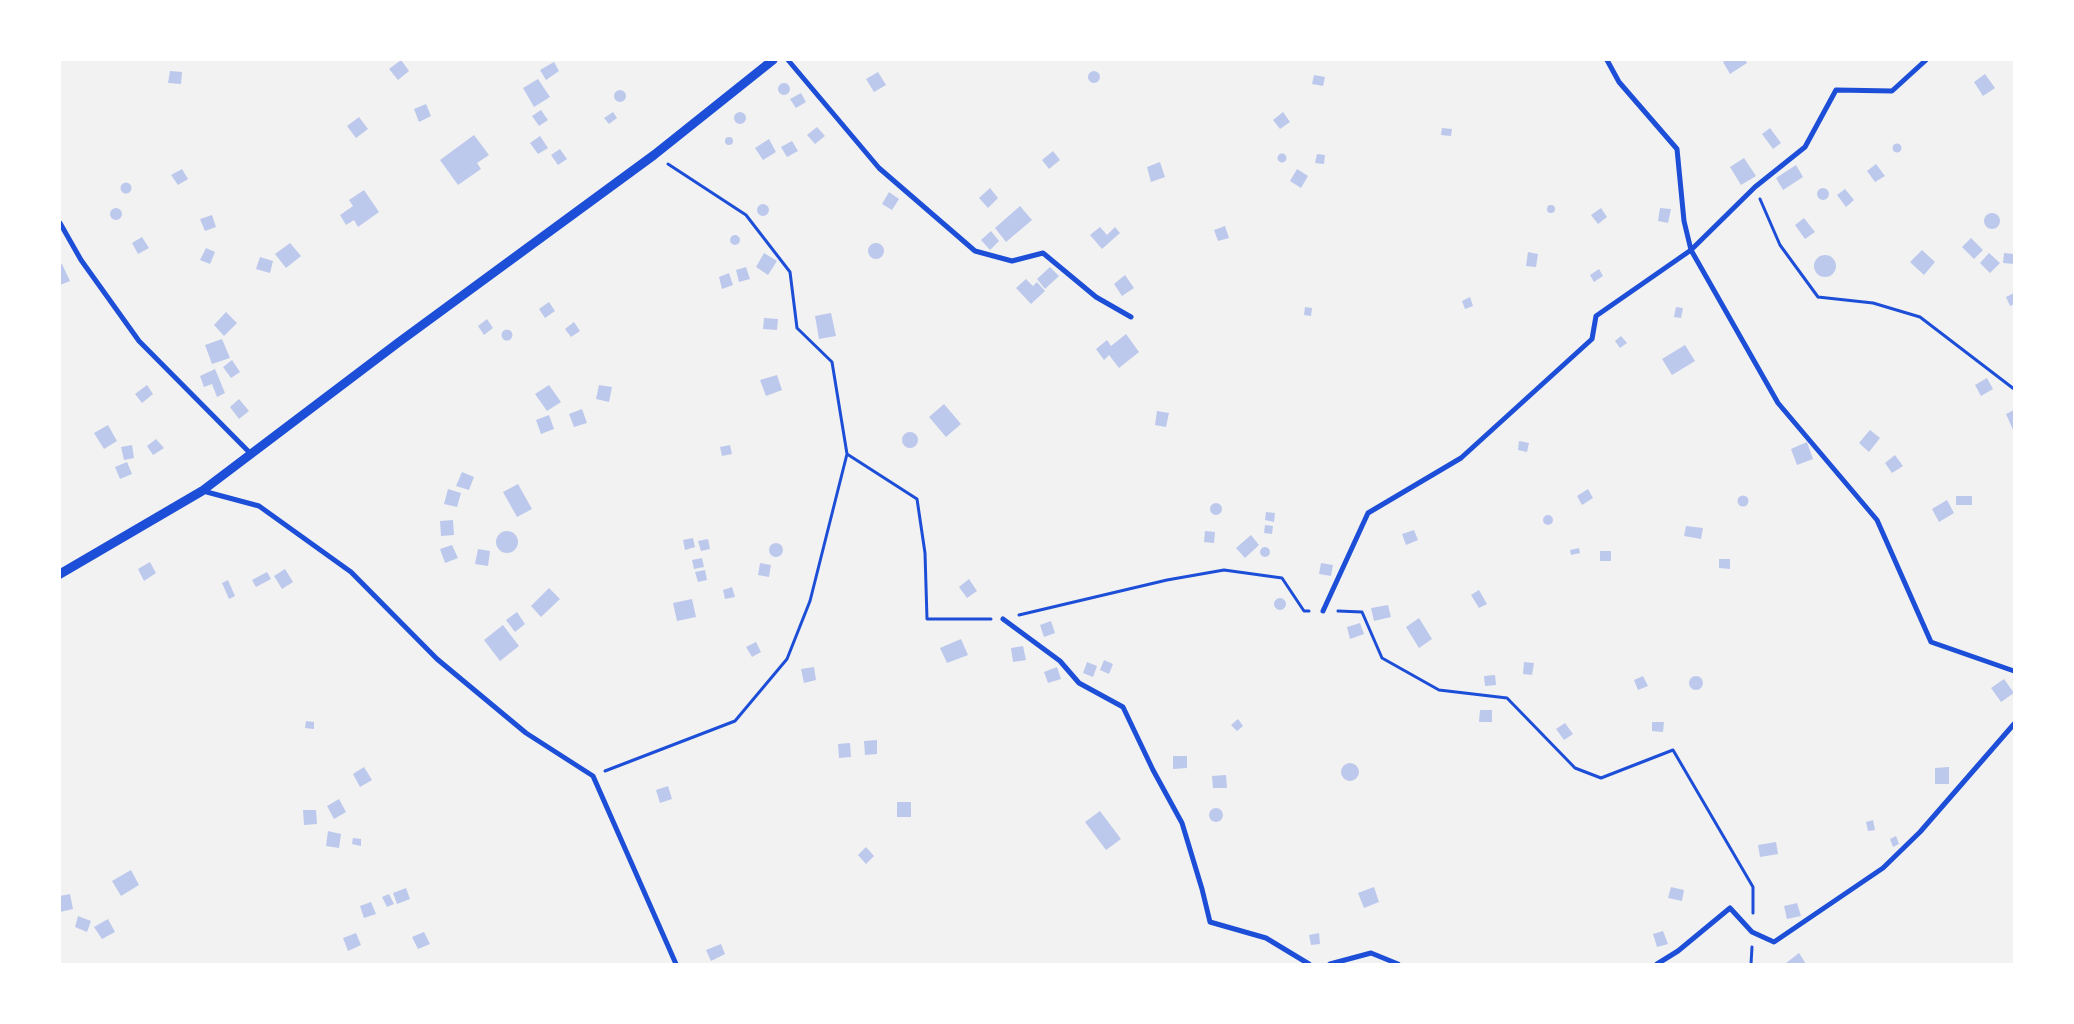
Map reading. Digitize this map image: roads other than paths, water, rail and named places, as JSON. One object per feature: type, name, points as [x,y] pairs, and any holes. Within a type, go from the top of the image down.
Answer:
[{"type":"street","points":[[60,574],[202,491],[399,342],[654,155],[773,60]]},
{"type":"street","points":[[788,60],[878,168],[975,251],[1012,261],[1043,253],[1096,297],[1131,317]]},
{"type":"street","points":[[1607,60],[1619,82],[1677,149],[1684,221],[1691,250],[1778,403],[1877,520],[1931,642],[2014,671]]},
{"type":"street","points":[[1323,611],[1368,513],[1461,458],[1592,339],[1596,316],[1691,250],[1755,187],[1805,148],[1836,90],[1892,91],[1926,60]]},
{"type":"street","points":[[60,223],[81,260],[139,341],[251,454]]},
{"type":"street","points":[[202,491],[259,506],[351,572],[452,672],[526,733],[593,776],[676,964]]},
{"type":"street","points":[[1003,619],[1060,661],[1079,683],[1123,707],[1153,770],[1182,823],[1210,922],[1266,938],[1309,964]]},
{"type":"street","points":[[1657,964],[1678,951],[1730,908],[1752,932],[1774,942],[1883,868],[1920,832],[2014,724]]},
{"type":"street","points":[[1330,964],[1370,953],[1398,964]]}]
